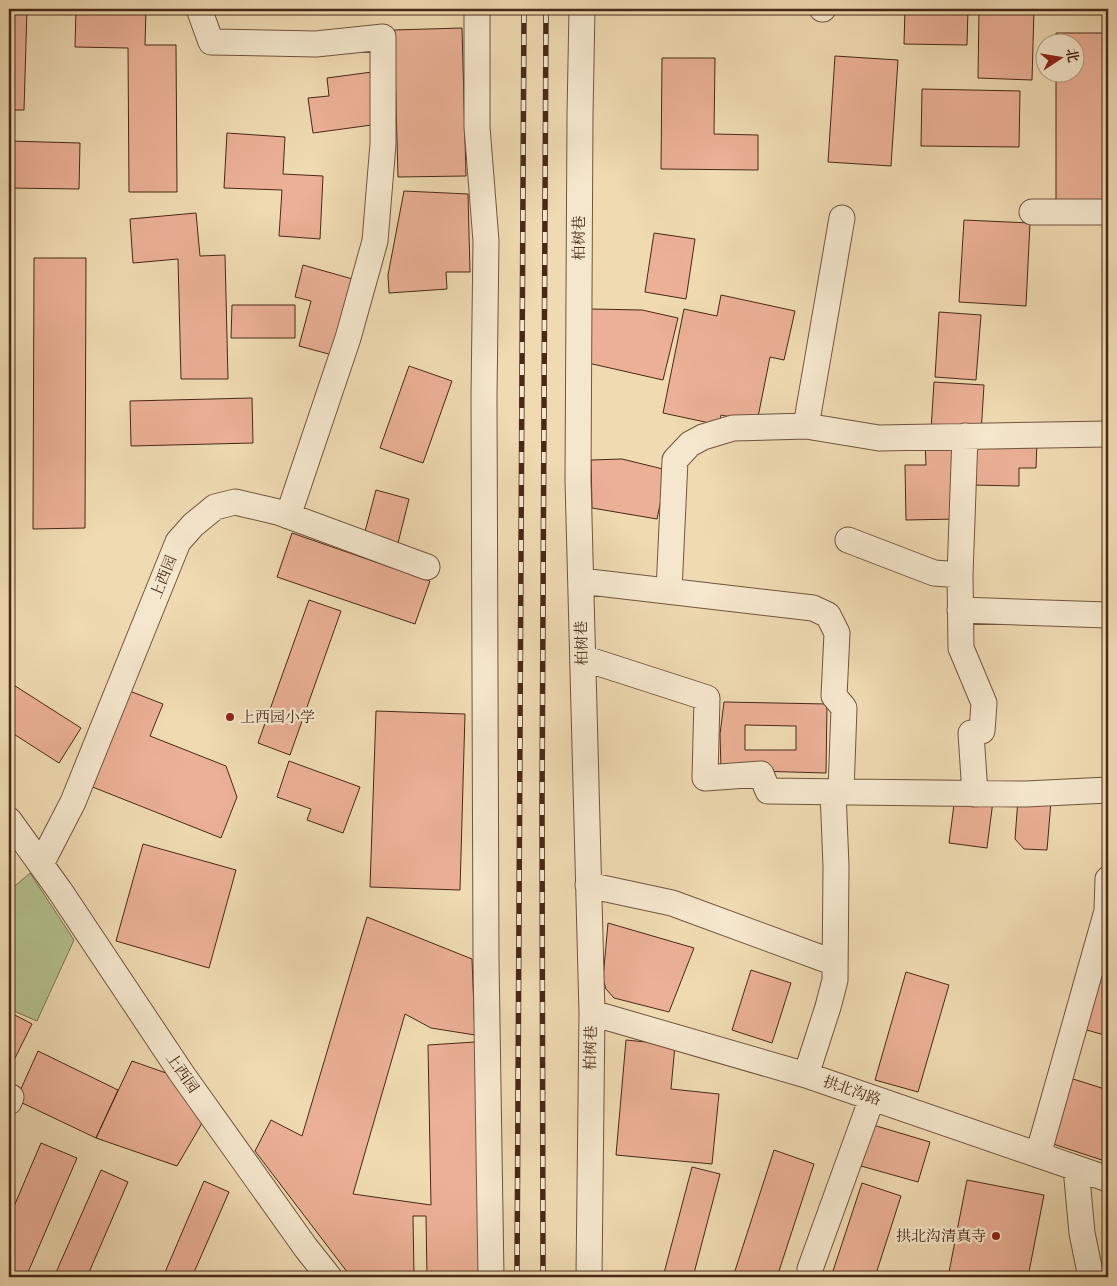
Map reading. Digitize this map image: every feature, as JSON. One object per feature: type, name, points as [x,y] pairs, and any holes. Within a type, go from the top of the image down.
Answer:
[{"type":"street","points":[[199,9],[211,42],[316,44],[383,37],[383,144],[375,241],[348,338],[288,516]]},
{"type":"street","points":[[478,9],[477,127],[486,242],[484,396],[486,950],[491,1277]]},
{"type":"street","name":"柏树巷","points":[[582,9],[578,480],[592,1013],[589,1277]]},
{"type":"street","points":[[1032,212],[1108,212]]},
{"type":"street","points":[[806,426],[842,218]]},
{"type":"street","points":[[669,591],[675,460],[690,444],[703,437],[733,428],[806,426],[879,438],[1108,434]]},
{"type":"street","points":[[965,436],[960,575],[961,648],[984,703],[982,731],[971,733],[975,794]]},
{"type":"street","name":"上西园","points":[[41,864],[73,802],[178,542],[193,525],[215,507],[235,502],[288,516],[427,567]]},
{"type":"street","points":[[848,540],[934,573],[960,575]]},
{"type":"street","points":[[581,581],[813,608],[828,615],[837,633],[834,696],[844,708],[837,792],[835,980],[806,1075]]},
{"type":"street","points":[[960,610],[1108,615]]},
{"type":"street","points":[[583,658],[707,698],[706,778],[761,774],[768,791],[1026,794],[1108,790]]},
{"type":"street","name":"上西园","points":[[9,820],[66,899],[182,1074],[306,1248],[329,1277]]},
{"type":"street","points":[[1038,1155],[1100,963],[1107,911],[1108,879]]},
{"type":"street","points":[[588,885],[672,902],[835,963]]},
{"type":"street","name":"拱北沟路","points":[[592,1013],[806,1075],[1108,1179]]},
{"type":"street","points":[[810,1270],[872,1098]]},
{"type":"street","points":[[1076,1168],[1082,1233],[1091,1277]]},
{"type":"green space","points":[[30,873],[74,940],[37,1021],[9,1009],[9,891]]},
{"type":"building","points":[[9,9],[27,9],[24,110],[9,110]]},
{"type":"building","points":[[76,9],[146,9],[145,45],[176,45],[177,192],[129,192],[128,48],[75,47]]},
{"type":"building","points":[[905,9],[968,9],[967,45],[904,44]]},
{"type":"building","points":[[979,9],[1034,9],[1032,80],[978,78]]},
{"type":"building","points":[[462,28],[466,176],[398,177],[394,30]]},
{"type":"building","points":[[1084,33],[1108,33],[1108,207],[1056,207],[1056,82],[1084,82]]},
{"type":"building","points":[[835,56],[898,60],[891,166],[828,162]]},
{"type":"building","points":[[662,58],[715,58],[714,134],[758,135],[758,170],[661,169]]},
{"type":"building","points":[[372,72],[379,124],[313,133],[308,98],[329,96],[327,78]]},
{"type":"building","points":[[922,89],[1020,91],[1019,147],[921,146]]},
{"type":"building","points":[[227,133],[285,137],[283,174],[323,176],[320,239],[279,236],[282,190],[224,188]]},
{"type":"building","points":[[9,141],[80,143],[79,189],[9,188]]},
{"type":"building","points":[[404,191],[468,194],[470,272],[446,272],[447,289],[389,293],[388,275]]},
{"type":"building","points":[[196,213],[200,256],[225,255],[228,379],[181,379],[178,259],[133,263],[130,219]]},
{"type":"building","points":[[964,220],[1030,223],[1026,306],[959,302]]},
{"type":"building","points":[[654,233],[695,239],[686,299],[645,292]]},
{"type":"building","points":[[34,258],[86,258],[85,528],[33,529]]},
{"type":"building","points":[[303,265],[356,280],[336,356],[299,346],[311,301],[295,297]]},
{"type":"building","points":[[721,295],[795,311],[784,360],[770,357],[757,422],[721,415],[719,425],[663,413],[684,309],[717,316]]},
{"type":"building","points":[[232,305],[295,305],[295,338],[231,338]]},
{"type":"building","points":[[591,309],[642,310],[678,318],[663,380],[588,363]]},
{"type":"building","points":[[939,312],[981,315],[976,380],[935,377]]},
{"type":"building","points":[[409,366],[452,381],[423,463],[380,448]]},
{"type":"building","points":[[934,382],[984,385],[981,433],[931,430]]},
{"type":"building","points":[[252,398],[253,443],[131,446],[130,401]]},
{"type":"building","points":[[971,440],[1037,441],[1036,468],[1019,468],[1019,486],[970,485]]},
{"type":"building","points":[[925,442],[955,445],[957,519],[906,520],[905,465],[926,465]]},
{"type":"building","points":[[622,459],[667,470],[657,519],[592,508],[591,460]]},
{"type":"building","points":[[376,490],[409,499],[396,551],[362,543]]},
{"type":"building","points":[[292,533],[430,581],[415,624],[277,577]]},
{"type":"building","points":[[309,600],[341,611],[290,755],[258,743]]},
{"type":"building","points":[[9,682],[81,728],[59,763],[9,731]]},
{"type":"building","points":[[127,690],[163,704],[150,736],[226,766],[237,797],[221,838],[90,786]]},
{"type":"building","points":[[724,702],[827,704],[826,773],[721,770],[720,734]],"holes":[[[745,725],[796,726],[796,750],[745,750]]]},
{"type":"building","points":[[376,711],[465,714],[460,890],[370,887]]},
{"type":"building","points":[[289,761],[360,787],[343,833],[307,820],[311,809],[277,797]]},
{"type":"building","points":[[955,797],[993,801],[987,848],[949,843]]},
{"type":"building","points":[[1018,799],[1051,801],[1047,850],[1024,849],[1015,839]]},
{"type":"building","points":[[143,844],[236,870],[209,968],[116,941]]},
{"type":"building","points":[[367,917],[472,959],[475,1035],[431,1028],[405,1014],[353,1194],[431,1205],[428,1045],[475,1042],[482,1277],[427,1277],[426,1216],[413,1216],[414,1277],[351,1277],[255,1151],[271,1120],[302,1136]]},
{"type":"building","points":[[608,923],[694,948],[669,1012],[614,998],[606,989],[603,979]]},
{"type":"building","points":[[1095,965],[1108,969],[1108,1036],[1076,1027]]},
{"type":"building","points":[[751,970],[791,983],[772,1043],[732,1030]]},
{"type":"building","points":[[906,972],[949,985],[918,1092],[875,1080]]},
{"type":"building","points":[[9,1012],[32,1024],[9,1070]]},
{"type":"building","points":[[626,1040],[675,1045],[671,1089],[719,1094],[712,1164],[616,1155]]},
{"type":"building","points":[[38,1051],[118,1090],[96,1138],[16,1100]]},
{"type":"building","points":[[132,1061],[166,1073],[178,1080],[205,1118],[177,1166],[96,1138]]},
{"type":"building","points":[[1070,1078],[1108,1090],[1108,1162],[1050,1143]]},
{"type":"building","points":[[873,1125],[930,1142],[918,1182],[861,1166]]},
{"type":"building","points":[[41,1143],[77,1158],[26,1277],[20,1277],[9,1272],[9,1218]]},
{"type":"building","points":[[774,1150],[814,1164],[777,1277],[733,1277]]},
{"type":"building","points":[[692,1167],[720,1174],[693,1277],[663,1277]]},
{"type":"building","points":[[101,1170],[128,1182],[87,1277],[54,1277]]},
{"type":"building","name":"拱北沟清真寺","points":[[967,1180],[1044,1195],[1028,1277],[948,1277]]},
{"type":"building","points":[[204,1181],[229,1192],[192,1277],[163,1277]]},
{"type":"building","points":[[862,1183],[901,1196],[875,1277],[831,1277]]},
{"type":"railway","points":[[517,1277],[524,9]]},
{"type":"railway","points":[[543,1277],[542,807],[546,9]]},
{"type":"place","name":"上西园小学","points":[[230,717]]},
{"type":"place","name":"拱北沟清真寺","points":[[996,1236]]}]
